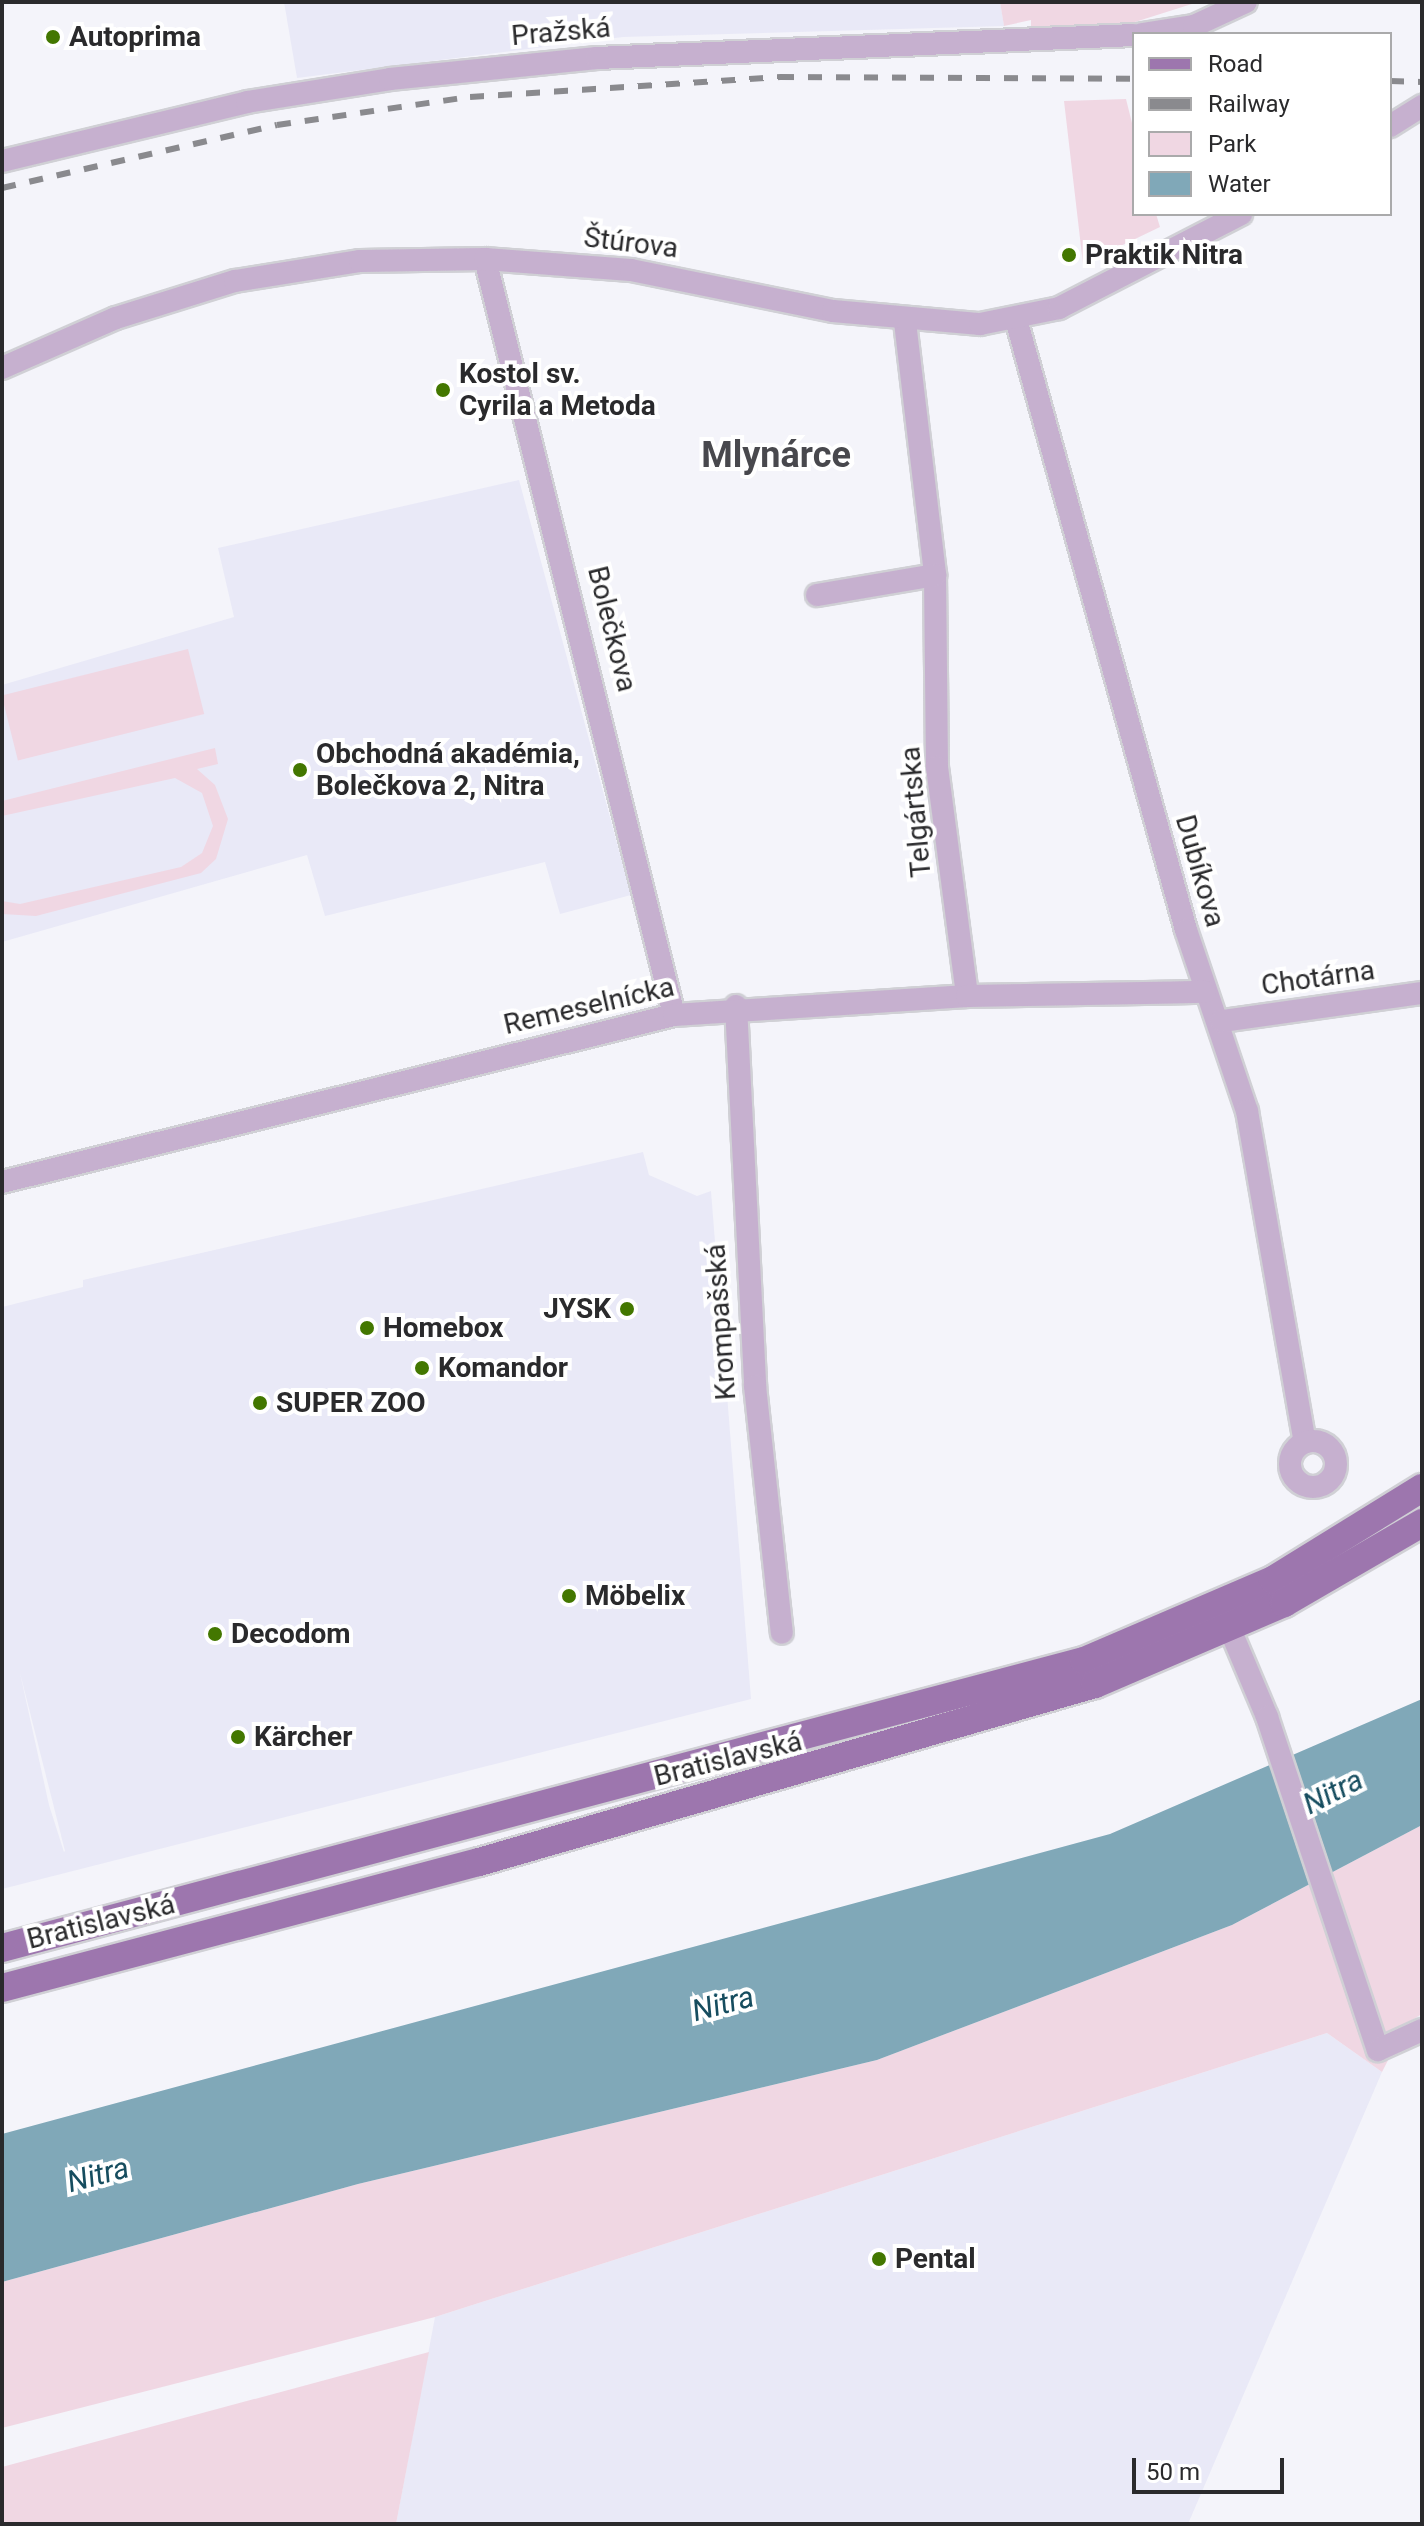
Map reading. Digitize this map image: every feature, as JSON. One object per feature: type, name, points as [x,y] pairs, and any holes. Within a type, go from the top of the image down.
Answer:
[{"type":"main road","name":"Bratislavská","points":[[2,1948],[999,1688],[1225,1617],[1422,1488]]},
{"type":"main road","name":"Bratislavská","points":[[2,1988],[479,1862],[1006,1712],[1225,1617],[1422,1523]]},
{"type":"main road","points":[[469,1825],[479,1862]]},
{"type":"main road","points":[[70,1930],[79,1968]]},
{"type":"street","points":[[1155,32],[1194,26],[1246,2]]},
{"type":"street","name":"Pražská","points":[[2,161],[247,102],[390,79],[612,57],[1132,35]]},
{"type":"street","points":[[1392,125],[1422,106]]},
{"type":"street","name":"Štúrova","points":[[2,368],[116,318],[235,281],[360,261],[485,259],[631,270],[905,322],[1016,319],[1105,288],[1237,216]]},
{"type":"street","name":"Bolečkova","points":[[485,259],[674,1015]]},
{"type":"street","name":"Dubíkova","points":[[1016,319],[1205,992],[1222,1021],[1286,1305],[1305,1442]]},
{"type":"street","name":"Telgártska","points":[[905,322],[935,575],[937,767],[967,996]]},
{"type":"street","points":[[817,595],[935,575]]},
{"type":"street","name":"Remeselnícka","points":[[2,1182],[674,1015],[736,1006],[967,996],[1205,992]]},
{"type":"street","name":"Chotárna","points":[[1222,1021],[1422,993]]},
{"type":"street","name":"Krompašská","points":[[736,1006],[754,1372],[782,1633]]},
{"type":"street","points":[[1225,1617],[1267,1717],[1378,2050],[1422,2030]]},
{"type":"shaded area","points":[[284,2],[1000,2],[1004,26],[623,37],[297,78]]},
{"type":"shaded area","name":"Obchodná akadémia, Bolečkova 2, Nitra","points":[[519,480],[631,895],[560,914],[545,862],[325,916],[307,855],[2,942],[2,685],[234,617],[218,548]]},
{"type":"shaded area","points":[[643,1152],[649,1175],[697,1196],[711,1191],[751,1699],[2,1889],[2,1307],[83,1287],[83,1280]],"holes":[[[20,1673],[65,1851],[49,1805]]]},
{"type":"shaded area","points":[[1327,2033],[1382,2072],[1188,2524],[396,2524],[435,2317]]},
{"type":"green space","points":[[1000,2],[1198,2],[1113,29],[1031,27],[1031,20],[1004,26]]},
{"type":"green space","points":[[1126,99],[1132,123],[1132,216],[1157,216],[1160,227],[1083,264],[1064,101]]},
{"type":"green space","points":[[188,649],[204,714],[18,760],[2,695]]},
{"type":"green space","points":[[215,748],[218,764],[197,769],[215,785],[228,819],[216,859],[201,873],[36,916],[2,914],[2,901],[20,904],[181,867],[202,853],[213,826],[202,793],[175,778],[2,816],[2,801]]},
{"type":"green space","points":[[1422,1825],[1422,2014],[1407,2023],[1382,2072],[1327,2033],[435,2317],[2,2428],[2,2282],[358,2184],[877,2060],[1232,1925]]},
{"type":"green space","points":[[429,2352],[396,2524],[2,2524],[2,2467]]},
{"type":"water","name":"Nitra","points":[[1422,1699],[1422,1825],[1232,1925],[877,2060],[358,2184],[2,2282],[2,2134],[1110,1834]]},
{"type":"railway","points":[[2,188],[277,125],[470,97],[780,77],[1132,79]]},
{"type":"railway","points":[[1392,81],[1422,82]]},
{"type":"place","name":"Autoprima","points":[[53,37]]},
{"type":"place","name":"Praktik Nitra","points":[[1069,255]]},
{"type":"place","name":"Kostol sv. Cyrila a Metoda","points":[[443,390]]},
{"type":"place","name":"Obchodná akadémia, Bolečkova 2, Nitra","points":[[300,770]]},
{"type":"place","name":"JYSK","points":[[627,1309]]},
{"type":"place","name":"Homebox","points":[[367,1328]]},
{"type":"place","name":"Komandor","points":[[422,1368]]},
{"type":"place","name":"SUPER ZOO","points":[[260,1403]]},
{"type":"place","name":"Möbelix","points":[[569,1596]]},
{"type":"place","name":"Decodom","points":[[215,1634]]},
{"type":"place","name":"Kärcher","points":[[238,1737]]},
{"type":"place","name":"Pental","points":[[879,2259]]},
{"type":"district","name":"Mlynárce","points":[[776,456]]}]
